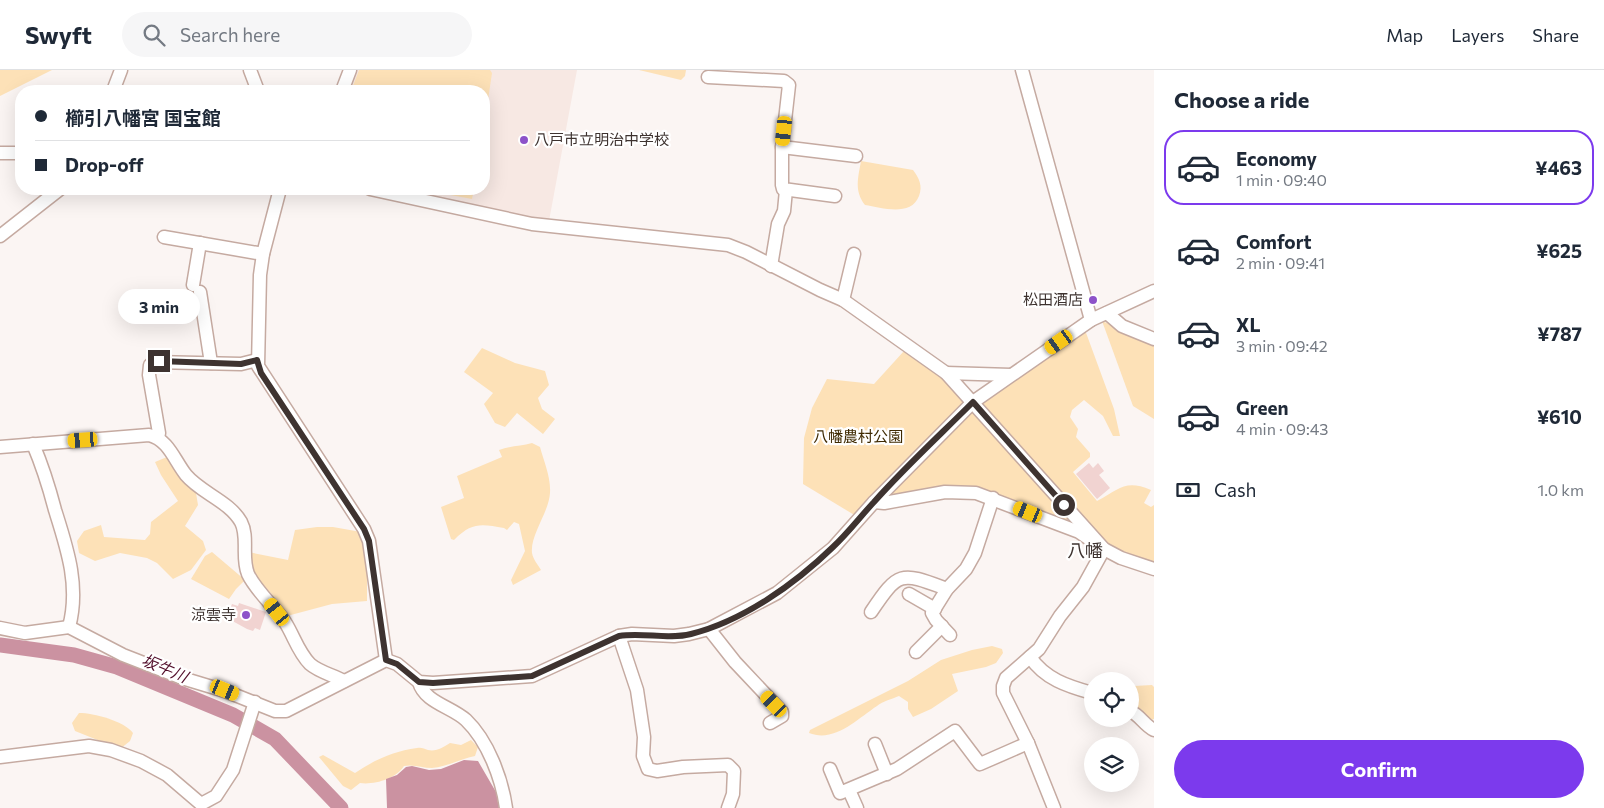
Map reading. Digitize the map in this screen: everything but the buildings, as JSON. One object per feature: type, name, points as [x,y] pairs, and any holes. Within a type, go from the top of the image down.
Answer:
[{"type":"street","points":[[115,85],[121,70]]},
{"type":"street","points":[[250,70],[256,85]]},
{"type":"street","points":[[344,85],[350,70]]},
{"type":"street","points":[[1022,70],[1091,320]]},
{"type":"street","points":[[708,78],[784,81],[789,85],[782,147],[782,185],[786,190],[784,211],[778,224],[772,266]]},
{"type":"street","points":[[782,147],[856,156]]},
{"type":"street","points":[[0,153],[15,153]]},
{"type":"street","points":[[786,190],[835,196]]},
{"type":"street","points":[[0,236],[52,195]]},
{"type":"street","points":[[278,195],[263,254],[260,275],[257,360],[261,373],[364,529],[369,541],[386,660]]},
{"type":"street","points":[[398,195],[532,224],[728,245],[843,300],[946,373],[1104,549]]},
{"type":"street","points":[[164,237],[263,254]]},
{"type":"street","points":[[200,243],[196,289],[211,363]]},
{"type":"street","points":[[843,300],[854,254]]},
{"type":"street","points":[[419,682],[433,683],[532,676],[619,636],[632,634],[674,636],[709,629],[768,598],[791,584],[833,548],[874,502],[973,402],[1091,320],[1154,291]]},
{"type":"street","points":[[1108,313],[1122,326],[1154,339]]},
{"type":"street","points":[[158,437],[149,375],[150,365],[159,361],[241,364],[257,360]]},
{"type":"street","points":[[946,373],[1011,375]]},
{"type":"street","points":[[1,449],[33,444],[149,435],[158,437],[168,446],[186,475],[230,509],[241,522],[244,529],[245,559],[248,573],[286,623],[305,658],[315,668],[344,681]]},
{"type":"street","points":[[33,444],[69,553],[73,579],[69,626]]},
{"type":"street","points":[[874,502],[884,503],[945,492],[976,493],[1078,532],[1121,558],[1154,569]]},
{"type":"street","points":[[916,652],[946,630],[933,616],[935,609],[947,589],[963,573],[975,553],[993,498]]},
{"type":"street","points":[[1054,808],[1028,743],[1004,693],[1003,686],[1011,671],[1039,649],[1060,616],[1083,587],[1104,549]]},
{"type":"street","points":[[871,612],[887,588],[900,578],[915,577],[947,589]]},
{"type":"street","points":[[909,594],[935,609]]},
{"type":"street","points":[[0,628],[25,632],[69,626],[123,655],[182,678],[225,690],[275,711],[286,711],[386,660],[397,664],[419,682],[421,689],[427,695],[464,718],[479,736],[504,791],[506,808]]},
{"type":"street","points":[[709,629],[735,662],[782,712],[782,716],[770,723]]},
{"type":"street","points":[[619,636],[637,690],[644,737],[643,756],[648,769],[657,771],[683,767],[728,765],[734,771],[733,794],[728,808]]},
{"type":"street","points":[[1030,657],[1040,671],[1048,676],[1084,691]]},
{"type":"street","points":[[0,757],[89,746],[111,750],[141,761],[167,775],[202,804],[216,796],[233,770],[255,702]]},
{"type":"street","points":[[1139,717],[1143,723],[1154,730]]},
{"type":"street","points":[[830,769],[840,793],[887,774],[954,731],[980,764],[1028,743]]},
{"type":"street","points":[[875,744],[887,774]]},
{"type":"street","points":[[849,790],[856,808]]},
{"type":"shaded area","name":"八戸市立明治中学校","points":[[354,70],[577,70],[549,221],[418,195],[490,195],[490,85],[348,85]]},
{"type":"shaded area","points":[[464,760],[478,761],[496,792],[499,808],[387,808],[386,779],[397,775],[406,767],[412,766],[429,770],[441,769]]},
{"type":"green space","points":[[0,70],[52,70],[22,85],[15,85],[15,88],[0,96]]},
{"type":"green space","points":[[359,70],[490,70],[492,73],[490,86],[353,85]]},
{"type":"green space","points":[[639,70],[686,70],[685,76],[681,80]]},
{"type":"green space","points":[[861,161],[913,170],[919,179],[920,185],[919,196],[915,203],[910,207],[895,210],[865,205],[858,189]]},
{"type":"green space","points":[[450,195],[473,195],[472,199]]},
{"type":"green space","points":[[1102,321],[1154,343],[1154,419],[1133,406]]},
{"type":"green space","points":[[1085,330],[1114,409],[1120,436],[1113,436],[1103,416],[1084,400],[1072,410],[1070,417],[1078,429],[1076,437],[1090,453],[1090,457],[1073,472],[1097,501],[1117,489],[1129,485],[1151,490],[1144,503],[1151,507],[1154,505],[1154,565],[1135,561],[973,486],[943,487],[888,498],[890,491],[968,411]]},
{"type":"green space","points":[[482,348],[515,363],[545,371],[549,385],[538,398],[542,409],[555,419],[543,434],[517,413],[505,427],[495,423],[484,404],[493,393],[464,372]]},
{"type":"green space","name":"八幡農村公園","points":[[904,351],[939,374],[966,402],[856,516],[803,484],[804,438],[812,408],[827,379],[874,384]]},
{"type":"green space","points":[[532,443],[540,447],[550,487],[549,500],[532,546],[534,560],[541,570],[513,585],[511,580],[525,551],[519,524],[514,522],[507,530],[483,525],[472,527],[454,540],[451,539],[441,507],[464,498],[457,476],[502,457],[499,450]]},
{"type":"green space","points":[[167,457],[178,474],[196,493],[198,505],[185,526],[203,541],[206,550],[191,570],[173,579],[157,563],[147,558],[120,553],[95,561],[79,553],[77,541],[84,531],[101,525],[104,537],[145,540],[150,534],[151,522],[178,501],[155,462]]},
{"type":"green space","points":[[333,527],[361,532],[367,562],[367,601],[332,604],[287,616],[276,599],[254,574],[248,552],[288,560],[295,530]]},
{"type":"green space","points":[[212,552],[245,580],[229,599],[191,579],[205,556]]},
{"type":"green space","points":[[992,646],[1002,649],[1003,653],[996,663],[952,674],[958,691],[931,709],[913,717],[908,709],[908,702],[899,696],[879,704],[854,723],[837,732],[828,735],[809,733],[810,730],[908,681],[941,660]]},
{"type":"green space","points":[[1152,685],[1154,687],[1154,719],[1149,721],[1139,709],[1139,686]]},
{"type":"green space","points":[[79,713],[92,714],[116,721],[133,733],[130,741],[120,749],[75,731],[72,723]]},
{"type":"green space","points":[[471,740],[478,747],[475,756],[432,768],[404,766],[390,778],[372,783],[360,783],[351,790],[343,786],[319,757],[323,755],[355,773],[377,760],[400,751],[419,748],[434,750],[443,748],[450,743],[461,745]]},
{"type":"waterway","name":"坂牛川","points":[[0,645],[74,655],[117,667],[233,715],[275,739],[341,808]]},
{"type":"place","name":"八戸市立明治中学校","points":[[524,140]]},
{"type":"place","name":"松田酒店","points":[[1093,300]]},
{"type":"place","name":"涼雲寺","points":[[246,615]]},
{"type":"district","name":"八幡","points":[[1085,551]]},
{"type":"route","points":[[159,361],[249,364],[257,360],[261,373],[364,529],[369,541],[386,660],[397,664],[419,682],[433,683],[532,676],[619,636],[632,634],[674,636],[689,634],[709,629],[736,616],[791,584],[833,548],[920,454],[973,402],[1064,505]]}]
